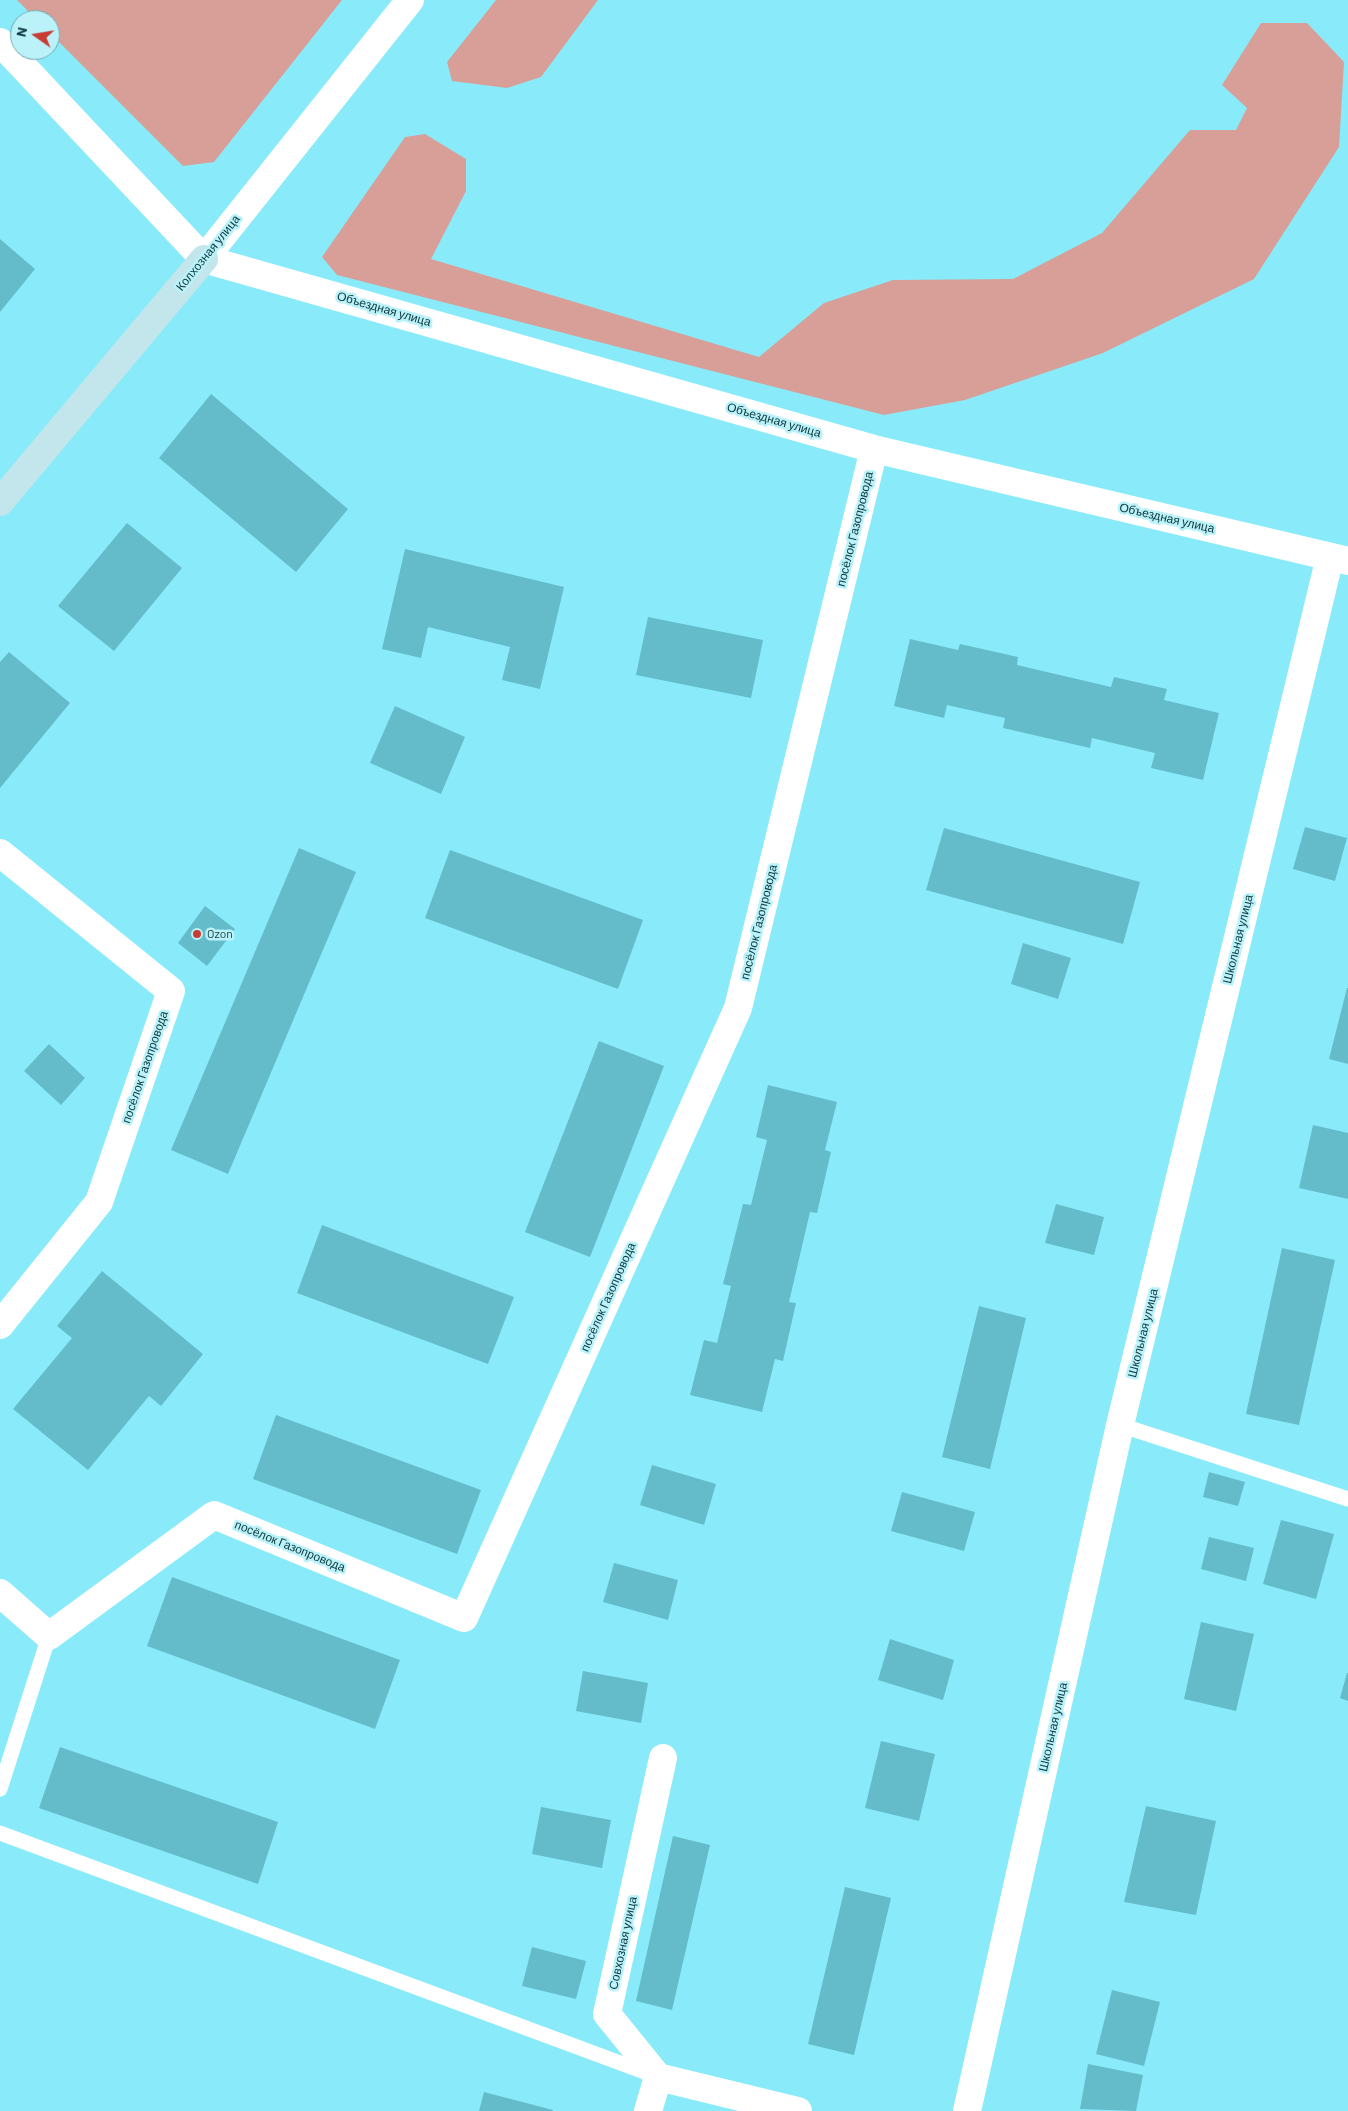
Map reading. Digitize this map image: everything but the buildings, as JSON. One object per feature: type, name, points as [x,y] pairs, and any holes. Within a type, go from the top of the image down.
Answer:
[{"type":"main road","name":"Колхозная улица","points":[[0,502],[204,258]]},
{"type":"street","name":"Колхозная улица","points":[[204,258],[410,0]]},
{"type":"street","points":[[0,42],[204,258]]},
{"type":"street","name":"Объездная улица","points":[[204,258],[874,448],[1339,559]]},
{"type":"street","name":"посёлок Газопровода","points":[[49,1636],[214,1515],[464,1618],[738,1008],[874,448]]},
{"type":"street","name":"Школьная улица","points":[[966,2111],[1120,1425],[1339,559]]},
{"type":"street","name":"посёлок Газопровода","points":[[0,853],[171,991],[99,1202],[0,1325]]},
{"type":"street","points":[[0,1593],[49,1636]]},
{"type":"street","name":"Совхозная улица","points":[[658,2077],[607,2014],[663,1758]]},
{"type":"street","points":[[648,2111],[658,2077],[798,2111]]},
{"type":"lane","points":[[1120,1425],[1348,1499]]},
{"type":"lane","points":[[0,1789],[49,1636]]},
{"type":"lane","points":[[0,1833],[658,2077]]},
{"type":"shaded area","points":[[17,0],[342,0],[214,162],[183,166],[60,43],[60,10],[27,10]]},
{"type":"shaded area","points":[[496,0],[598,0],[541,77],[507,88],[452,81],[447,62]]},
{"type":"shaded area","points":[[1261,23],[1307,23],[1344,62],[1339,147],[1254,279],[1103,353],[965,400],[884,415],[337,275],[322,257],[405,137],[425,134],[466,159],[466,191],[431,259],[759,357],[824,303],[893,280],[1013,279],[1102,233],[1190,130],[1236,130],[1247,108],[1222,85]]},
{"type":"place","name":"Ozon","points":[[197,934]]}]
